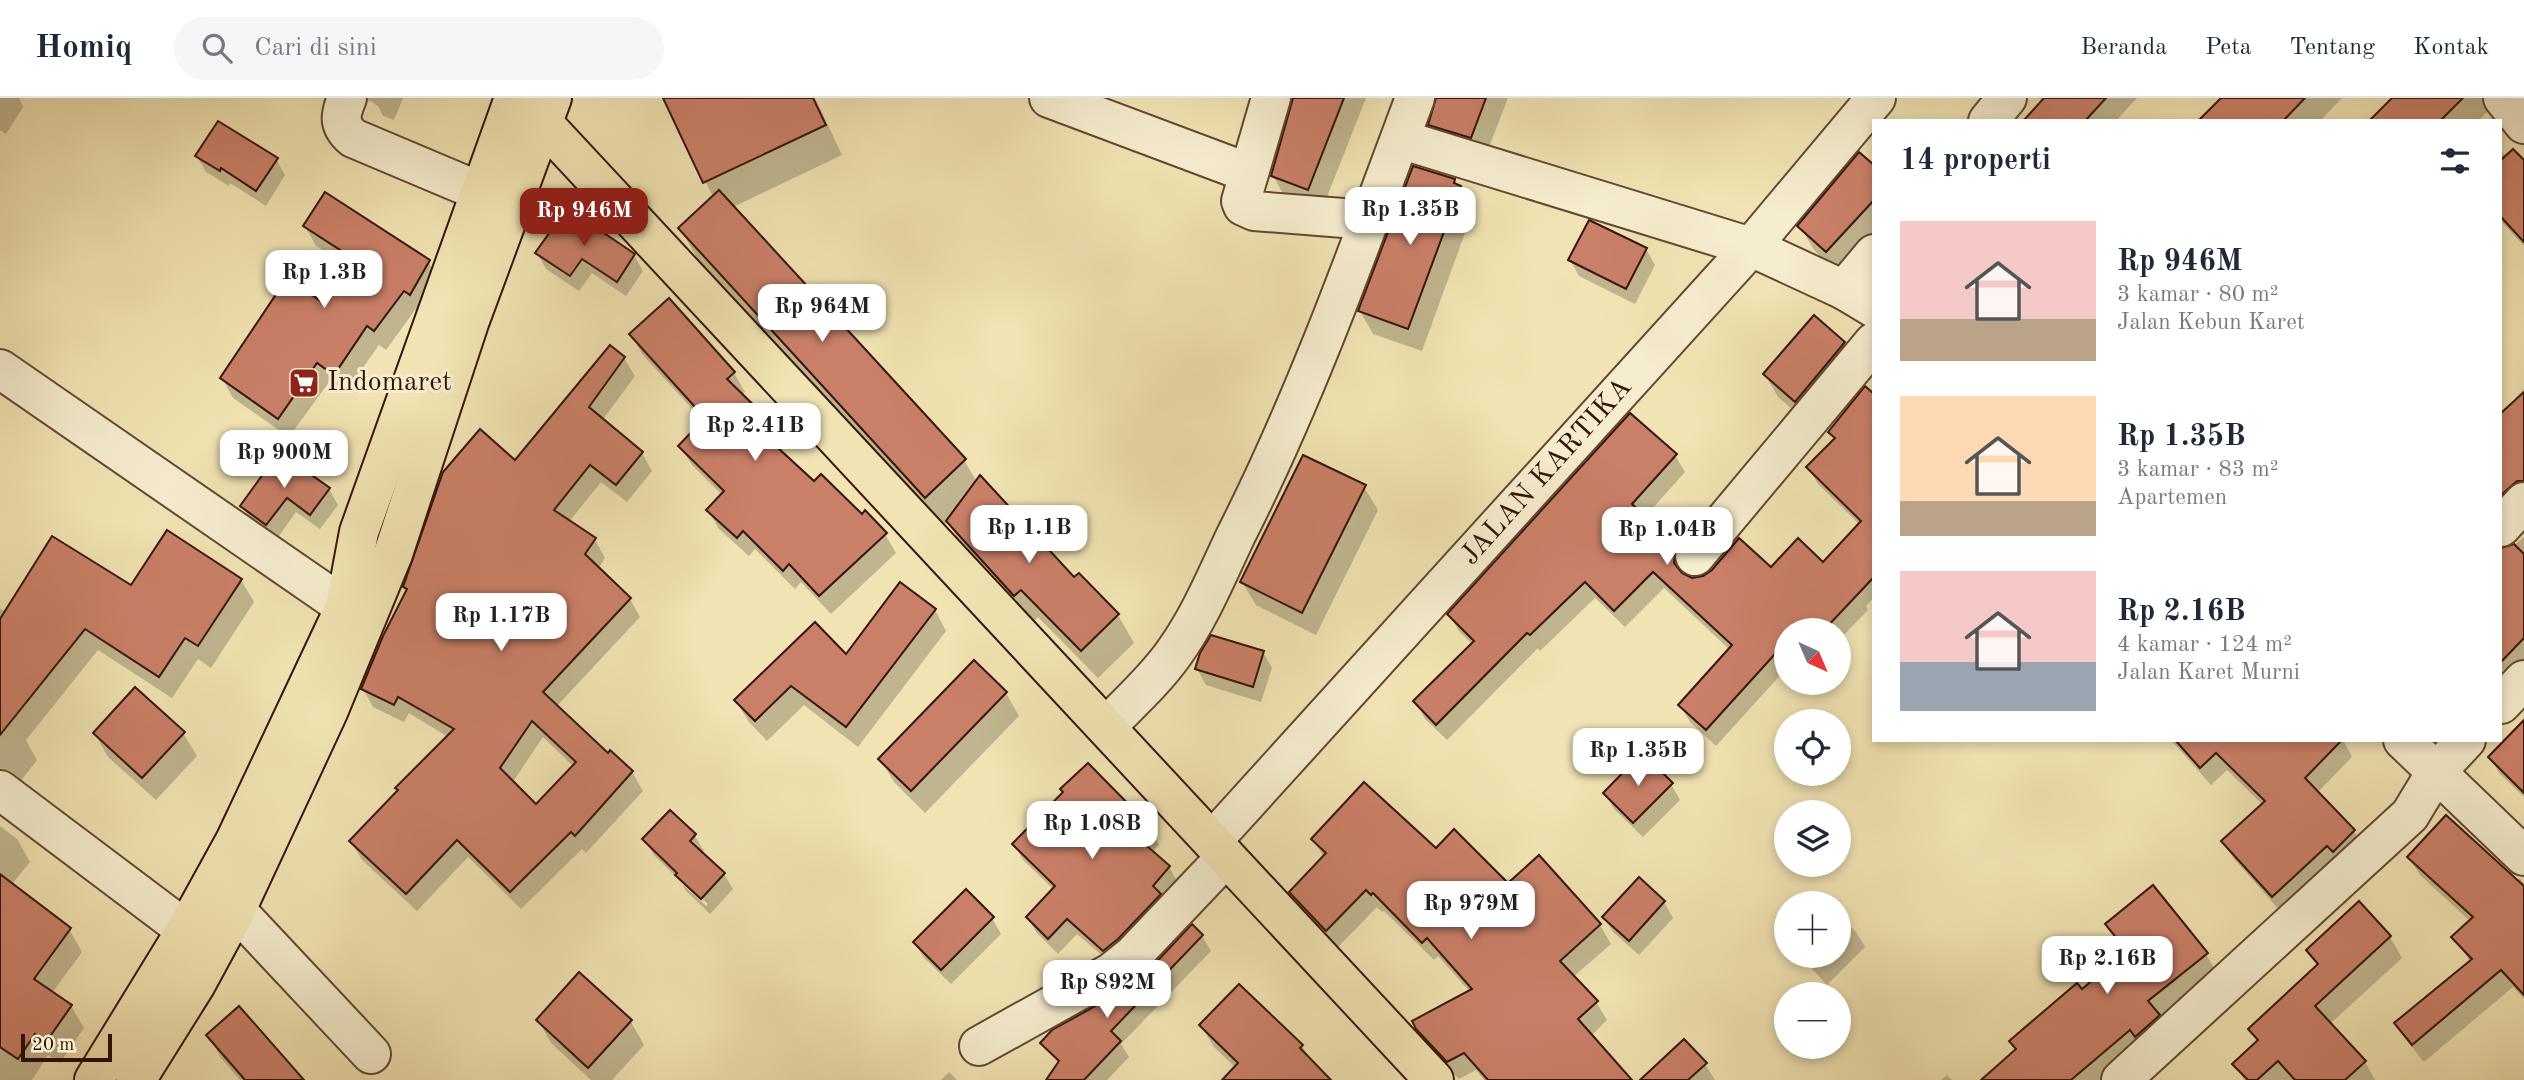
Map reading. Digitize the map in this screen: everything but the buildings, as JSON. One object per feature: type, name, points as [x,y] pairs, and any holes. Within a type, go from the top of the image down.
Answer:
[{"type":"main road","points":[[94,1080],[186,930],[235,841],[345,607],[359,532],[481,192],[526,103]]},
{"type":"main road","points":[[526,103],[1434,1080]]},
{"type":"main road","points":[[136,1080],[196,984],[236,910],[328,712],[393,555],[469,323],[526,103]]},
{"type":"street","points":[[346,98],[340,114],[341,123],[353,138],[481,192]]},
{"type":"street","points":[[1049,98],[1249,173]]},
{"type":"street","points":[[1271,98],[1241,201],[1248,209],[1369,220]]},
{"type":"street","points":[[1106,727],[1158,673],[1191,626],[1259,491],[1294,413],[1415,98]]},
{"type":"street","name":"JALAN KARTIKA","points":[[979,1046],[1112,972],[1133,955],[1219,849],[1751,247],[1876,98]]},
{"type":"street","points":[[1990,119],[2007,98]]},
{"type":"street","points":[[2503,98],[2524,124]]},
{"type":"street","points":[[1400,139],[1751,247],[1859,299],[1872,260]]},
{"type":"street","points":[[1695,556],[1872,344]]},
{"type":"street","points":[[0,369],[345,607]]},
{"type":"street","points":[[2502,526],[2524,502]]},
{"type":"street","points":[[2502,703],[2524,680]]},
{"type":"street","points":[[2405,742],[2524,856]]},
{"type":"street","points":[[2121,1080],[2410,816],[2436,772],[2464,742]]},
{"type":"street","points":[[0,790],[186,930]]},
{"type":"street","points":[[236,910],[371,1054]]},
{"type":"place","name":"Indomaret","points":[[304,383]]}]
